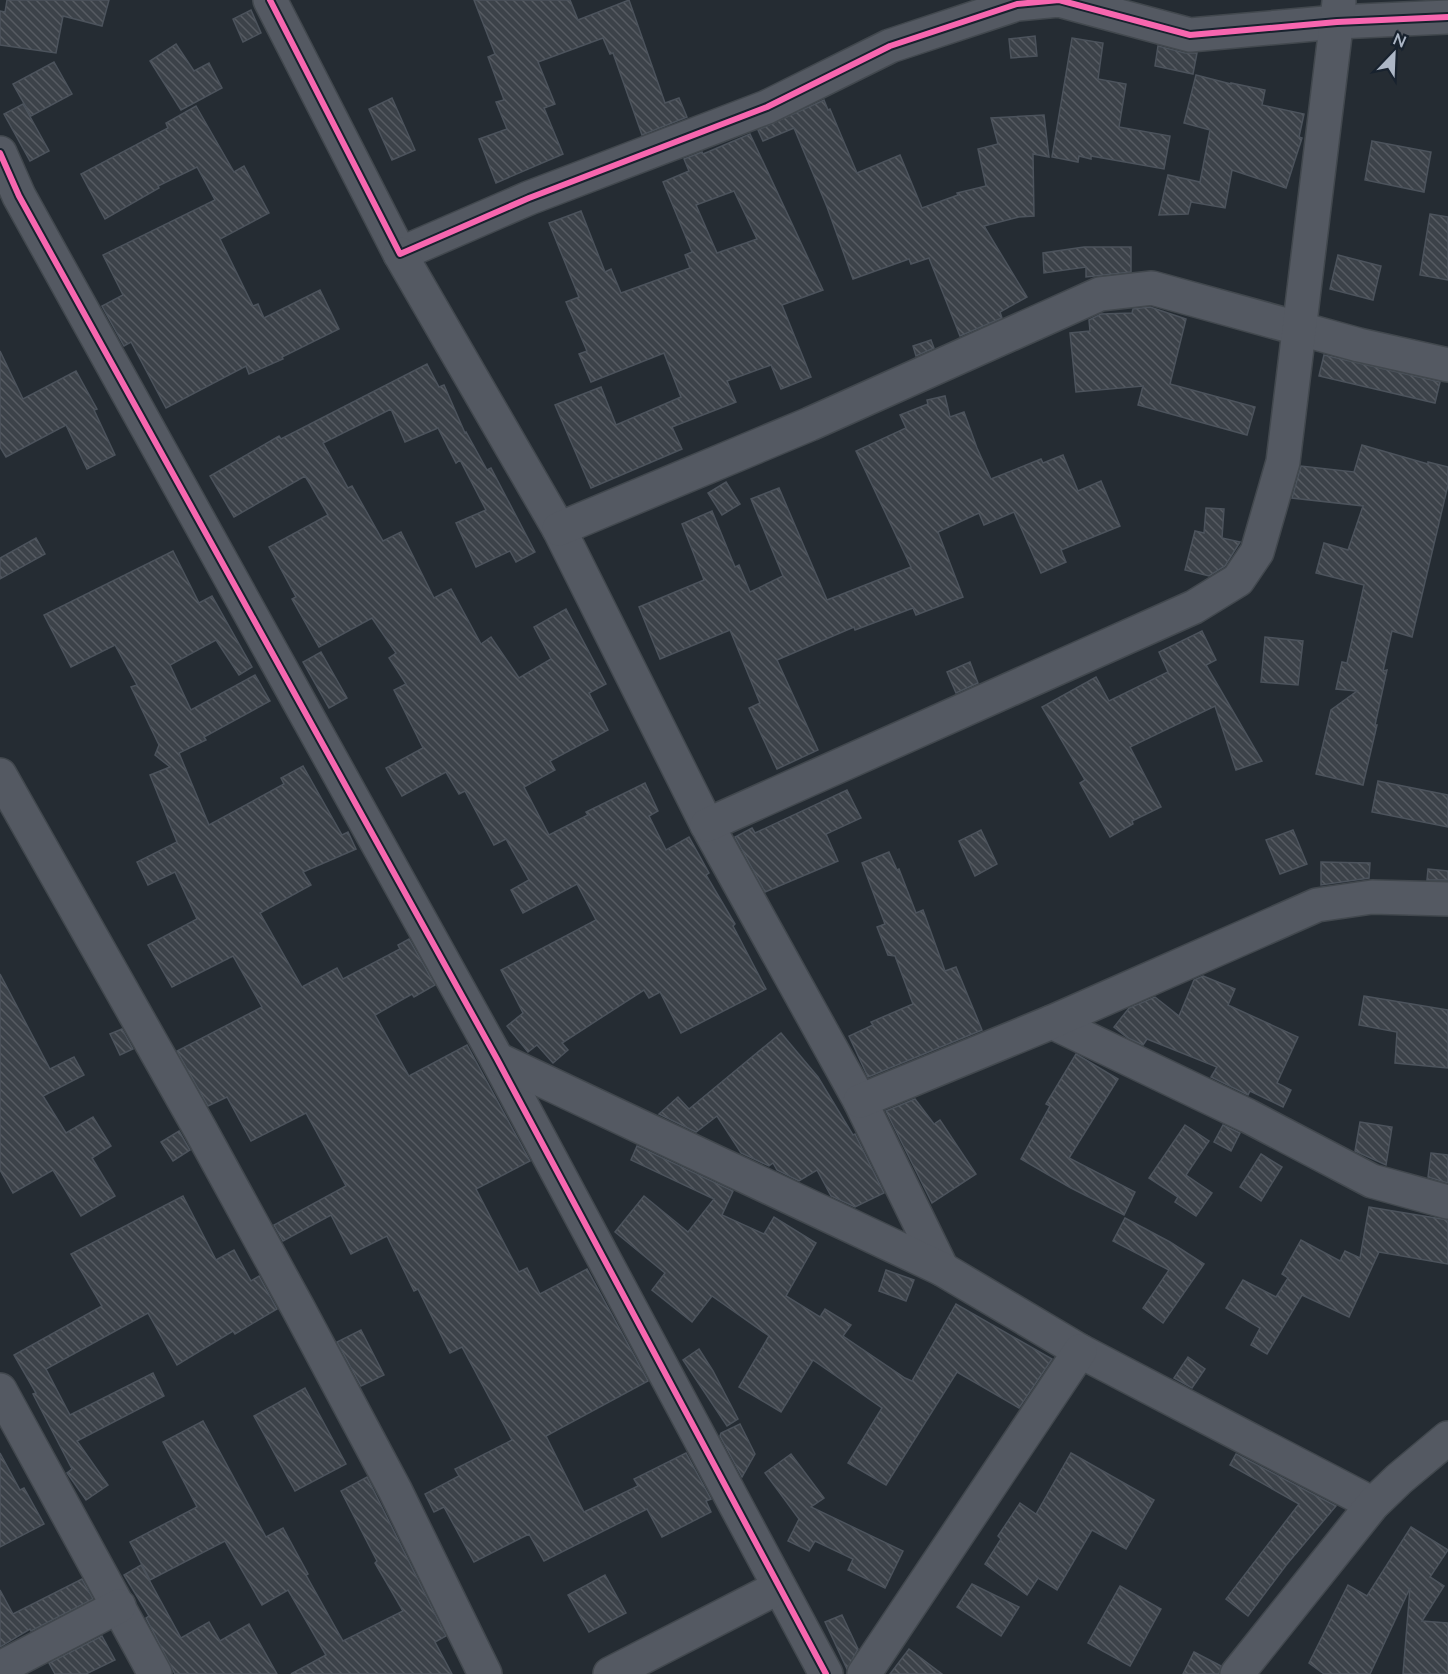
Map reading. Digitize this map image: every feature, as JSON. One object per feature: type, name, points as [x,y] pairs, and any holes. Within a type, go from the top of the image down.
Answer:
[{"type":"street","points":[[270,0],[400,254],[559,529],[707,825],[860,1101],[942,1269]]},
{"type":"street","points":[[400,254],[529,198],[767,107],[890,46],[1017,2],[1059,0],[1190,35],[1338,11],[1448,17]]},
{"type":"street","points":[[707,825],[1194,607],[1238,580],[1257,552],[1283,462],[1338,11]]},
{"type":"street","points":[[0,153],[19,196],[497,1059],[826,1674]]},
{"type":"street","points":[[559,529],[810,424],[1100,294],[1152,288],[1300,330],[1448,365]]},
{"type":"street","points":[[1,777],[298,1308],[395,1490],[485,1674]]},
{"type":"street","points":[[860,1101],[1052,1022],[1317,905],[1372,897],[1448,899]]},
{"type":"street","points":[[1052,1022],[1248,1116],[1372,1181],[1448,1202]]},
{"type":"street","points":[[497,1059],[942,1269],[1080,1351],[1373,1504]]},
{"type":"street","points":[[864,1674],[1080,1351]]},
{"type":"street","points":[[0,1390],[155,1674]]},
{"type":"street","points":[[1237,1674],[1373,1504],[1448,1438]]},
{"type":"street","points":[[610,1674],[779,1587]]},
{"type":"street","points":[[0,1668],[119,1606]]},
{"type":"building","points":[[7,0],[109,0],[102,26],[63,16],[56,53],[0,45],[0,11],[5,12]]},
{"type":"building","points":[[474,0],[570,0],[578,20],[629,0],[665,103],[679,98],[687,117],[642,135],[613,53],[610,54],[603,38],[538,62],[555,104],[544,108],[563,154],[496,183],[479,139],[507,129],[496,102],[504,100],[488,57],[495,54]]},
{"type":"building","points":[[251,10],[261,33],[243,42],[233,19]]},
{"type":"building","points":[[1035,36],[1037,56],[1011,58],[1009,39]]},
{"type":"building","points":[[1072,38],[1103,43],[1098,79],[1126,84],[1119,127],[1170,136],[1164,169],[1091,156],[1091,159],[1079,156],[1078,162],[1052,157]]},
{"type":"building","points":[[176,44],[194,71],[209,63],[222,88],[181,110],[150,61]]},
{"type":"building","points":[[1158,46],[1185,53],[1197,53],[1193,74],[1155,66]]},
{"type":"building","points":[[54,62],[72,94],[31,116],[13,84]]},
{"type":"building","points":[[1196,75],[1265,90],[1262,105],[1304,114],[1299,137],[1302,138],[1286,188],[1232,170],[1225,208],[1191,202],[1188,214],[1159,215],[1168,175],[1200,182],[1210,130],[1184,123]]},
{"type":"building","points":[[392,98],[415,150],[392,160],[369,109]]},
{"type":"building","points":[[824,100],[857,173],[900,155],[922,208],[958,195],[957,193],[986,186],[978,149],[998,144],[991,118],[1044,115],[1049,157],[1033,154],[1034,216],[1019,217],[984,226],[1027,297],[1000,312],[1002,318],[960,336],[929,258],[911,264],[909,259],[853,279],[827,207],[794,128],[763,141],[758,130]]},
{"type":"building","points":[[23,104],[49,151],[30,161],[4,114]]},
{"type":"building","points":[[196,106],[234,172],[244,166],[269,213],[220,239],[253,306],[258,304],[264,318],[320,290],[339,329],[249,374],[246,366],[166,408],[131,342],[124,346],[102,306],[123,295],[103,255],[215,200],[197,167],[158,186],[159,188],[105,219],[81,174],[168,128],[166,123]]},
{"type":"building","points":[[750,134],[823,290],[782,305],[811,377],[781,389],[771,365],[727,381],[736,402],[672,427],[682,449],[591,488],[555,405],[601,387],[616,425],[681,397],[664,353],[591,382],[579,354],[587,351],[566,302],[579,297],[549,223],[581,211],[605,272],[611,269],[621,293],[690,268],[685,255],[692,252],[663,182],[689,171],[684,159],[702,152],[703,154]],"holes":[[[734,191],[757,239],[717,253],[696,205]]]},
{"type":"building","points":[[1372,141],[1431,152],[1424,192],[1365,180]]},
{"type":"building","points":[[1430,214],[1448,217],[1448,280],[1420,275]]},
{"type":"building","points":[[1084,247],[1131,247],[1131,272],[1086,277],[1086,267],[1044,273],[1043,253]]},
{"type":"building","points":[[1338,255],[1381,266],[1373,300],[1330,289]]},
{"type":"building","points":[[1150,307],[1186,319],[1170,384],[1255,407],[1247,435],[1138,405],[1143,386],[1076,392],[1070,333],[1090,331],[1089,320],[1101,314],[1132,313],[1133,309]]},
{"type":"building","points":[[931,340],[934,348],[916,356],[913,346]]},
{"type":"building","points":[[0,351],[23,399],[76,371],[97,409],[94,410],[115,455],[87,469],[66,425],[6,457],[0,447]]},
{"type":"building","points":[[1324,355],[1440,382],[1435,403],[1319,376]]},
{"type":"building","points":[[427,364],[439,387],[444,385],[465,433],[487,470],[491,468],[535,552],[516,562],[510,551],[476,567],[456,523],[486,510],[460,460],[456,463],[438,428],[405,442],[391,409],[323,443],[348,488],[352,486],[383,541],[401,532],[434,598],[451,589],[481,644],[491,637],[519,678],[551,659],[534,627],[566,609],[606,684],[589,693],[608,730],[550,761],[555,770],[524,787],[549,835],[588,815],[586,812],[645,783],[658,811],[649,816],[666,850],[689,837],[709,873],[706,875],[735,924],[733,926],[766,989],[681,1033],[660,992],[649,998],[644,990],[562,1043],[568,1050],[553,1063],[537,1045],[528,1052],[507,1026],[523,1013],[501,970],[596,920],[577,884],[523,913],[511,890],[529,880],[506,839],[494,845],[465,791],[459,794],[446,772],[402,796],[386,768],[423,748],[394,690],[406,684],[389,658],[396,653],[372,618],[319,647],[292,599],[296,597],[269,547],[328,515],[310,484],[305,476],[234,517],[210,476],[279,436],[281,439]]},
{"type":"building","points":[[945,396],[950,417],[964,412],[991,479],[1041,459],[1043,463],[1063,455],[1078,491],[1101,481],[1120,526],[1061,550],[1066,562],[1041,573],[1014,512],[984,525],[979,513],[938,532],[963,597],[916,615],[913,608],[855,630],[854,627],[777,660],[818,750],[777,769],[749,708],[760,703],[730,630],[660,659],[639,607],[704,580],[682,524],[712,511],[735,567],[739,565],[750,592],[783,576],[751,499],[779,488],[827,600],[911,567],[856,451],[906,428],[900,415],[928,404],[927,400]]},
{"type":"building","points":[[1362,445],[1428,464],[1428,462],[1448,467],[1448,485],[1412,637],[1392,631],[1383,671],[1387,670],[1375,725],[1377,725],[1363,785],[1316,774],[1331,710],[1357,691],[1336,689],[1342,662],[1347,663],[1364,585],[1316,573],[1324,543],[1348,550],[1363,506],[1292,498],[1301,466],[1354,472]]},
{"type":"building","points":[[726,482],[740,504],[722,515],[708,493]]},
{"type":"building","points":[[1206,508],[1224,509],[1222,538],[1240,542],[1225,566],[1209,576],[1185,570],[1195,531],[1204,533]]},
{"type":"building","points":[[36,538],[45,554],[0,579],[0,558]]},
{"type":"building","points":[[173,551],[199,603],[212,596],[252,667],[239,675],[216,640],[170,665],[191,710],[255,675],[270,701],[204,737],[206,740],[179,753],[209,825],[284,784],[281,778],[303,766],[342,835],[348,832],[356,849],[303,872],[311,885],[260,913],[302,987],[337,968],[343,979],[400,949],[398,945],[409,939],[435,985],[414,997],[412,994],[375,1015],[409,1076],[467,1045],[530,1161],[476,1189],[519,1272],[527,1268],[540,1294],[587,1269],[648,1381],[546,1436],[584,1512],[638,1486],[634,1479],[686,1453],[711,1499],[706,1501],[711,1512],[662,1537],[647,1509],[544,1561],[529,1534],[474,1562],[444,1507],[434,1512],[425,1494],[459,1476],[455,1469],[512,1440],[462,1347],[450,1353],[418,1289],[414,1291],[387,1236],[351,1254],[331,1215],[283,1241],[274,1225],[346,1186],[306,1113],[251,1141],[227,1097],[208,1106],[177,1051],[262,1007],[233,956],[172,987],[148,945],[197,919],[175,872],[148,885],[137,862],[177,842],[150,775],[170,767],[155,755],[159,745],[131,687],[137,685],[115,645],[71,667],[44,615]]},
{"type":"building","points":[[1202,631],[1216,660],[1206,665],[1262,761],[1236,770],[1215,706],[1130,747],[1161,807],[1132,821],[1133,824],[1110,837],[1080,783],[1085,780],[1042,707],[1096,677],[1109,701],[1168,672],[1159,652]]},
{"type":"building","points":[[1265,637],[1303,641],[1298,685],[1261,682]]},
{"type":"building","points":[[321,652],[347,698],[329,708],[303,662]]},
{"type":"building","points":[[970,662],[978,683],[956,693],[947,672]]},
{"type":"building","points":[[1378,781],[1448,795],[1448,827],[1372,812]]},
{"type":"building","points":[[847,790],[861,818],[826,834],[838,861],[765,892],[735,837],[752,828],[755,833]]},
{"type":"building","points":[[981,830],[997,864],[975,876],[959,841]]},
{"type":"building","points":[[1293,830],[1307,864],[1280,874],[1266,840]]},
{"type":"building","points":[[889,852],[897,870],[899,869],[916,913],[923,910],[945,971],[956,967],[982,1030],[868,1077],[849,1036],[873,1025],[871,1022],[913,1004],[895,956],[888,955],[877,927],[885,924],[862,863]]},
{"type":"building","points":[[1321,862],[1370,863],[1369,878],[1321,885]]},
{"type":"building","points":[[1428,869],[1448,871],[1448,880],[1427,880]]},
{"type":"building","points":[[0,974],[50,1069],[74,1057],[84,1075],[43,1096],[66,1133],[93,1117],[111,1146],[92,1158],[115,1196],[81,1216],[53,1170],[13,1193],[0,1170]]},
{"type":"building","points":[[1203,976],[1235,989],[1228,1005],[1298,1037],[1277,1083],[1291,1090],[1283,1107],[1250,1091],[1248,1095],[1211,1077],[1217,1067],[1147,1039],[1143,1045],[1128,1038],[1114,1027],[1129,1008],[1155,997],[1179,1016],[1194,980]]},
{"type":"building","points":[[1364,996],[1448,1010],[1448,1068],[1395,1063],[1397,1032],[1359,1025]]},
{"type":"building","points":[[122,1029],[133,1049],[120,1055],[110,1034]]},
{"type":"building","points":[[781,1033],[818,1077],[853,1135],[855,1134],[884,1193],[855,1207],[831,1196],[817,1170],[799,1181],[777,1170],[773,1163],[769,1166],[741,1153],[717,1116],[696,1132],[659,1114],[678,1097],[689,1109]]},
{"type":"building","points":[[1076,1054],[1118,1079],[1069,1158],[1135,1192],[1124,1215],[1021,1159],[1050,1106],[1046,1104]]},
{"type":"building","points":[[915,1099],[934,1124],[940,1120],[976,1174],[932,1203],[886,1111]]},
{"type":"building","points":[[1360,1122],[1392,1127],[1386,1165],[1355,1151]]},
{"type":"building","points":[[1185,1125],[1209,1141],[1186,1175],[1212,1193],[1196,1216],[1175,1202],[1178,1197],[1149,1178]]},
{"type":"building","points":[[1223,1125],[1240,1133],[1231,1151],[1214,1142]]},
{"type":"building","points":[[179,1131],[190,1150],[173,1161],[161,1142]]},
{"type":"building","points":[[637,1146],[733,1191],[722,1215],[764,1234],[774,1217],[816,1243],[786,1296],[820,1317],[825,1309],[851,1325],[843,1336],[905,1378],[912,1381],[956,1304],[1052,1359],[1019,1408],[957,1372],[886,1485],[848,1463],[882,1408],[813,1360],[781,1412],[739,1387],[769,1336],[712,1296],[692,1322],[652,1290],[665,1273],[615,1232],[644,1196],[688,1232],[714,1199],[631,1160]]},
{"type":"building","points":[[1431,1153],[1448,1155],[1448,1183],[1428,1177]]},
{"type":"building","points":[[1261,1154],[1282,1167],[1261,1201],[1240,1187]]},
{"type":"building","points":[[183,1196],[216,1260],[234,1250],[251,1281],[259,1276],[277,1309],[235,1334],[233,1331],[177,1365],[148,1313],[46,1369],[70,1415],[153,1373],[164,1396],[77,1441],[108,1485],[86,1500],[67,1473],[72,1469],[33,1394],[36,1393],[14,1355],[102,1306],[71,1254]]},
{"type":"building","points":[[1369,1207],[1448,1220],[1448,1264],[1379,1252],[1349,1317],[1302,1295],[1267,1354],[1251,1345],[1260,1328],[1226,1308],[1243,1280],[1276,1297],[1288,1278],[1282,1274],[1301,1240],[1340,1261],[1345,1251],[1360,1258]]},
{"type":"building","points":[[1125,1218],[1170,1242],[1204,1264],[1163,1323],[1143,1308],[1169,1270],[1113,1241]]},
{"type":"building","points":[[886,1270],[914,1280],[906,1301],[879,1291]]},
{"type":"building","points":[[361,1330],[384,1375],[361,1386],[337,1342]]},
{"type":"building","points":[[699,1349],[738,1419],[727,1426],[683,1360]]},
{"type":"building","points":[[1188,1357],[1205,1369],[1192,1388],[1174,1378]]},
{"type":"building","points":[[305,1388],[346,1464],[295,1491],[254,1416]]},
{"type":"building","points":[[203,1421],[266,1537],[283,1528],[343,1641],[403,1611],[375,1563],[377,1561],[341,1491],[367,1477],[446,1636],[435,1642],[452,1674],[291,1674],[326,1655],[288,1590],[262,1605],[225,1541],[150,1580],[130,1542],[197,1507],[163,1442]]},
{"type":"building","points":[[740,1424],[755,1454],[742,1477],[720,1436],[721,1433]]},
{"type":"building","points":[[0,1453],[20,1490],[24,1488],[44,1524],[0,1547]]},
{"type":"building","points":[[1071,1453],[1154,1500],[1126,1549],[1092,1530],[1057,1590],[1038,1578],[1027,1595],[985,1564],[1001,1539],[998,1536],[1020,1503],[1036,1514]]},
{"type":"building","points":[[791,1454],[824,1498],[811,1507],[903,1551],[885,1588],[848,1570],[853,1559],[815,1541],[809,1551],[788,1541],[799,1519],[765,1473]]},
{"type":"building","points":[[1236,1454],[1336,1506],[1287,1564],[1248,1616],[1226,1599],[1299,1504],[1230,1465]]},
{"type":"building","points":[[1411,1527],[1448,1550],[1430,1577],[1444,1586],[1422,1621],[1448,1623],[1448,1674],[1403,1674],[1410,1588],[1370,1674],[1324,1674],[1309,1663],[1348,1585],[1367,1596]]},
{"type":"building","points":[[141,1565],[181,1638],[209,1622],[220,1641],[249,1624],[277,1674],[175,1674],[146,1618],[149,1616],[124,1575]]},
{"type":"building","points":[[605,1575],[626,1613],[589,1632],[568,1595]]},
{"type":"building","points":[[82,1579],[93,1599],[31,1631],[30,1629],[0,1647],[0,1590],[13,1614]]},
{"type":"building","points":[[972,1584],[1019,1607],[1001,1636],[957,1607]]},
{"type":"building","points":[[1120,1586],[1161,1609],[1130,1666],[1088,1643]]},
{"type":"building","points":[[842,1615],[858,1649],[847,1669],[825,1622]]},
{"type":"building","points":[[102,1636],[115,1660],[86,1674],[55,1674],[49,1663]]},
{"type":"building","points":[[909,1649],[942,1674],[890,1674]]},
{"type":"building","points":[[1194,1652],[1221,1666],[1219,1674],[1183,1674]]},
{"type":"cycle path","points":[[270,0],[400,254],[529,198],[767,107],[890,46],[1017,4],[1059,0],[1190,35],[1337,22],[1448,17]]},
{"type":"cycle path","points":[[0,153],[19,196],[497,1059],[826,1674]]}]
